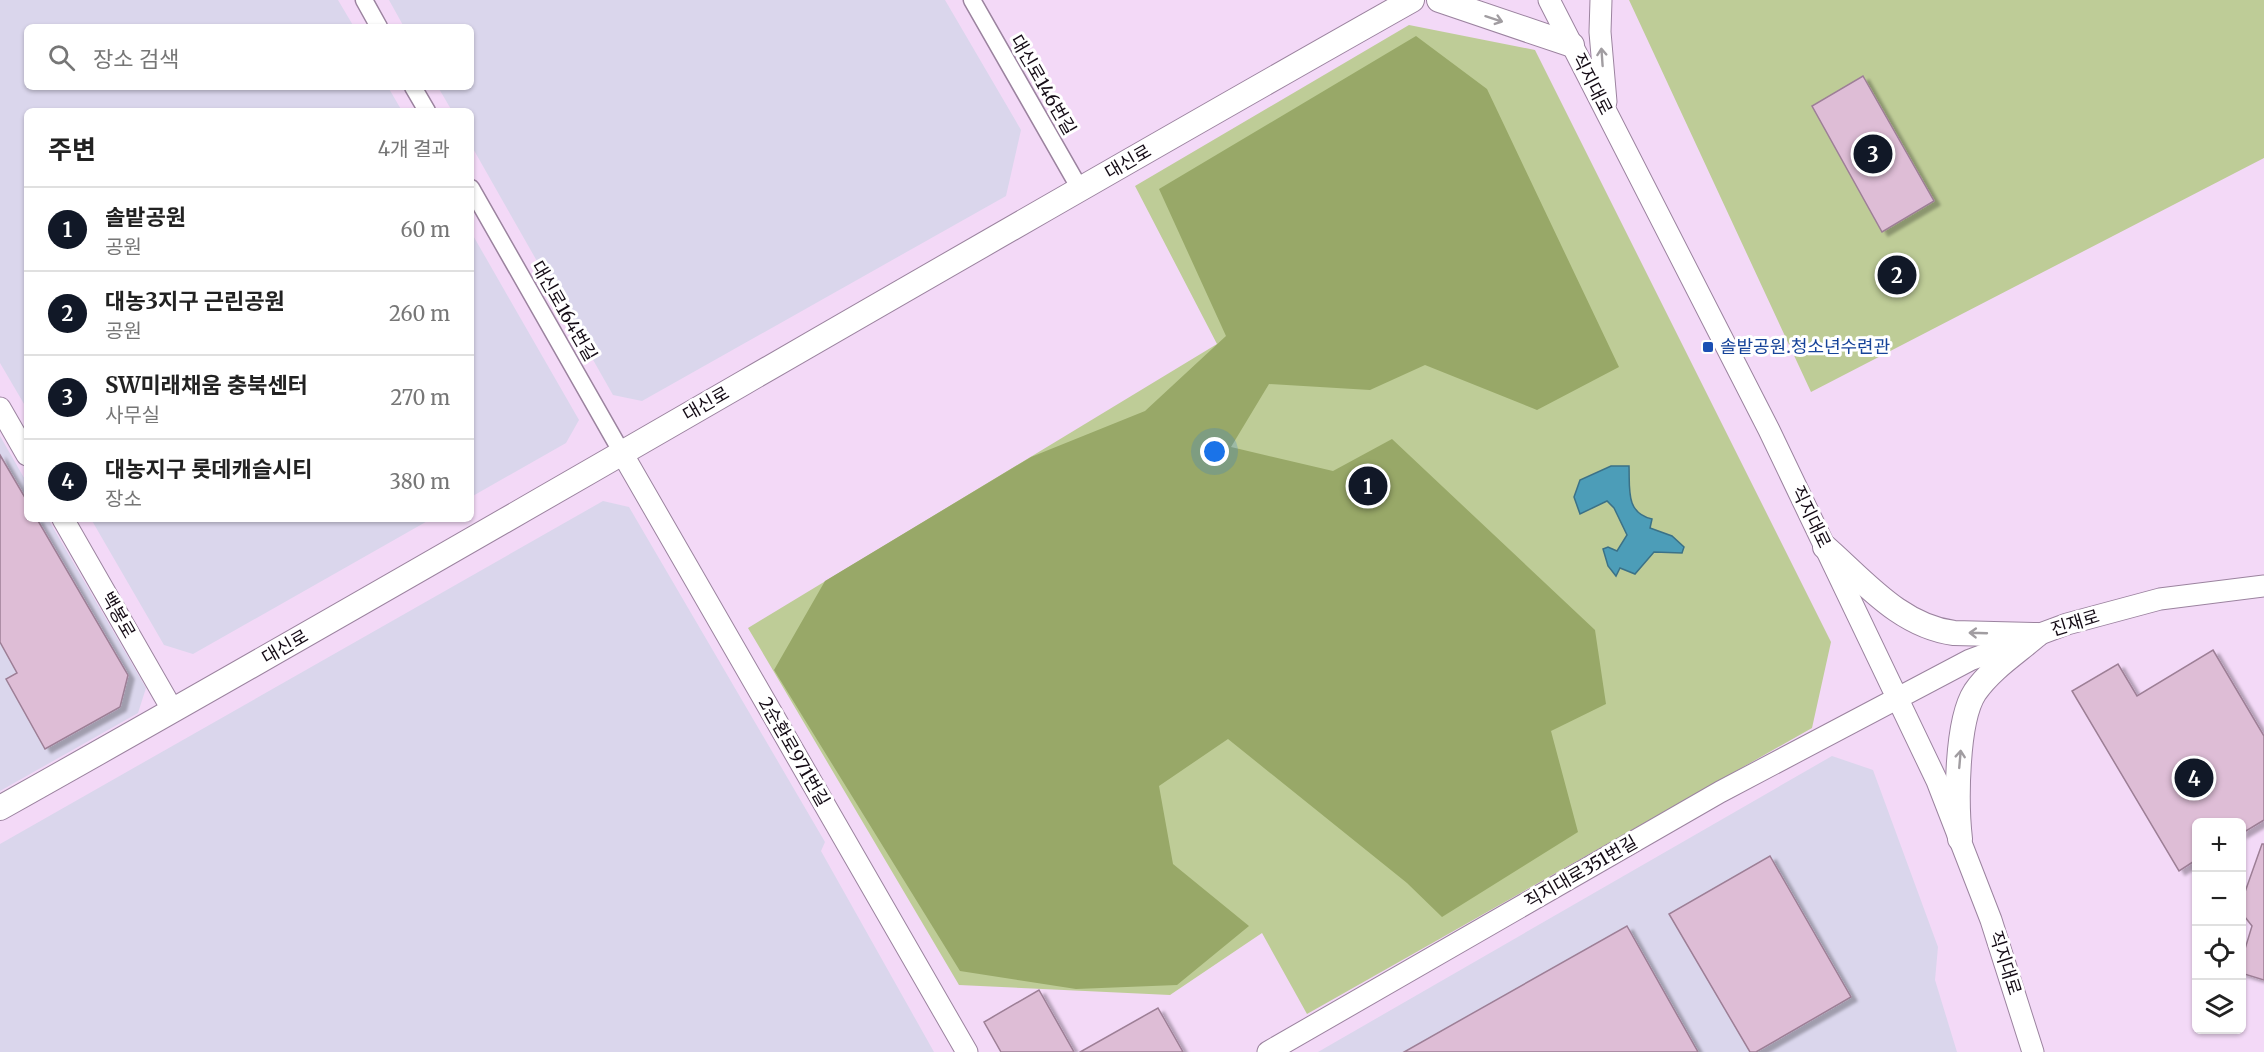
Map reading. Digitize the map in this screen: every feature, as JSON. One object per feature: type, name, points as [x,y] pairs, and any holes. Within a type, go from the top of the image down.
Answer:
[{"type":"main road","points":[[1439,0],[1572,45]]},
{"type":"main road","name":"대신로","points":[[0,808],[173,711],[1407,2]]},
{"type":"main road","points":[[1825,546],[1885,601],[1916,623],[1954,633],[2037,635]]},
{"type":"main road","points":[[1960,839],[1957,816],[1959,770],[1966,713],[1984,680],[2037,635]]},
{"type":"street","points":[[364,0],[377,24]]},
{"type":"street","name":"대신로146번길","points":[[972,0],[1080,189]]},
{"type":"street","name":"직지대로","points":[[1549,0],[1764,420],[1937,781],[1991,920],[2033,1052]]},
{"type":"street","points":[[1601,0],[1600,32],[1607,114]]},
{"type":"street","points":[[415,90],[425,108]]},
{"type":"street","name":"대신로164번길","points":[[474,193],[622,453]]},
{"type":"street","points":[[0,408],[24,450]]},
{"type":"street","name":"2순환로971번길","points":[[622,453],[967,1052]]},
{"type":"street","name":"백봉로","points":[[65,522],[173,711]]},
{"type":"street","name":"진재로","points":[[1897,696],[1970,660],[2067,624],[2160,599],[2264,586]]},
{"type":"street","name":"직지대로351번길","points":[[1268,1052],[1720,792],[1897,696]]},
{"type":"shaded area","points":[[0,0],[338,0],[352,24],[24,24],[24,90],[390,90],[400,108],[24,108],[24,404],[0,363]]},
{"type":"shaded area","points":[[389,0],[945,0],[1021,130],[1006,196],[642,401],[613,395],[474,150],[474,108],[450,108],[440,90],[474,90],[474,24],[402,24]]},
{"type":"shaded area","points":[[474,237],[579,420],[566,443],[474,495]]},
{"type":"shaded area","points":[[0,436],[24,478],[24,522],[50,522],[146,688],[138,713],[0,791]]},
{"type":"shaded area","points":[[603,501],[629,507],[825,842],[821,851],[934,1052],[0,1052],[0,844]]},
{"type":"shaded area","points":[[93,522],[426,522],[193,654],[164,645]]},
{"type":"shaded area","points":[[1832,756],[1873,770],[1938,947],[1935,980],[1957,1052],[1318,1052]]},
{"type":"green space","points":[[1629,0],[2264,0],[2264,158],[1811,392]]},
{"type":"green space","points":[[1409,25],[1535,50],[1831,642],[1812,728],[1307,1014],[1262,933],[1170,995],[959,985],[748,628],[1217,344],[1135,186]]},
{"type":"green space","points":[[1416,36],[1487,89],[1619,367],[1537,410],[1425,365],[1370,390],[1269,384],[1231,447],[1333,471],[1392,439],[1595,630],[1606,704],[1551,731],[1578,832],[1442,917],[1407,883],[1228,739],[1159,786],[1173,864],[1249,926],[1177,985],[1076,989],[960,971],[774,670],[825,581],[1031,457],[1145,411],[1226,336],[1159,189]]},
{"type":"water","points":[[1611,466],[1629,466],[1633,505],[1643,516],[1652,519],[1650,528],[1672,536],[1684,547],[1682,553],[1654,552],[1635,574],[1620,568],[1616,576],[1608,566],[1603,549],[1608,547],[1617,551],[1627,535],[1614,508],[1607,501],[1580,514],[1574,497],[1580,480]]},
{"type":"building","points":[[1863,76],[1934,201],[1882,232],[1812,106]]},
{"type":"building","points":[[0,455],[24,496],[24,522],[39,522],[128,675],[120,707],[45,749],[6,679],[17,673],[0,642]]},
{"type":"building","points":[[2213,650],[2264,736],[2264,820],[2246,831],[2246,818],[2192,818],[2192,863],[2179,871],[2072,691],[2118,664],[2137,696]]},
{"type":"building","points":[[2262,844],[2264,844],[2264,980],[2246,975],[2246,946],[2252,926],[2246,918],[2246,889]]},
{"type":"building","points":[[1770,856],[1851,997],[1756,1052],[1750,1052],[1669,914]]},
{"type":"building","points":[[1627,926],[1698,1052],[1404,1052]]},
{"type":"building","points":[[1039,990],[1074,1052],[1001,1052],[984,1022]]},
{"type":"building","points":[[1158,1008],[1183,1052],[1080,1052]]},
{"type":"place","name":"SW미래채움 충북센터","points":[[1873,154]]},
{"type":"place","name":"대농3지구 근린공원","points":[[1897,275]]},
{"type":"place","name":"솔밭공원.청소년수련관","points":[[1708,347]]},
{"type":"place","name":"솔밭공원","points":[[1368,486]]},
{"type":"place","name":"대농지구 롯데캐슬시티","points":[[2194,778]]}]
